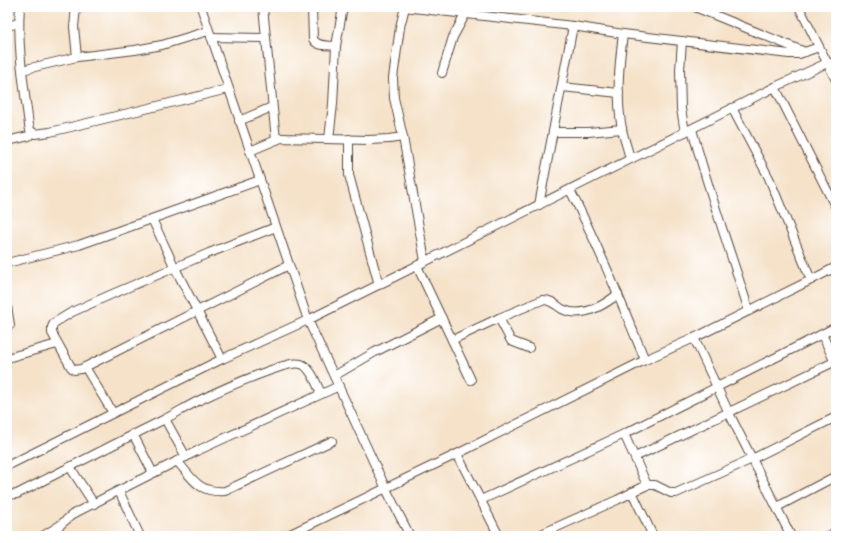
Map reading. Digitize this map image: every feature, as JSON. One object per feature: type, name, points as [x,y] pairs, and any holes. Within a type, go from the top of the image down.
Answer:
[{"type":"street","points":[[20,7],[19,23],[22,70],[29,125],[32,133]]},
{"type":"street","points":[[76,7],[74,27],[77,57]]},
{"type":"street","points":[[201,7],[308,320],[386,489],[410,536]]},
{"type":"street","points":[[263,7],[276,140]]},
{"type":"street","points":[[312,7],[314,42],[319,45],[336,46]]},
{"type":"street","points":[[328,139],[334,97],[336,46],[342,7]]},
{"type":"street","points":[[425,261],[403,137],[394,98],[393,78],[400,26],[405,7],[573,26],[623,34],[790,54],[805,52],[819,47]]},
{"type":"street","points":[[695,7],[805,52]]},
{"type":"street","points":[[798,7],[836,80]]},
{"type":"street","points":[[442,73],[453,37],[466,14]]},
{"type":"street","points":[[7,26],[19,23]]},
{"type":"street","points":[[539,205],[573,26]]},
{"type":"street","points":[[22,70],[77,57],[135,50],[210,34],[266,38]]},
{"type":"street","points":[[623,34],[618,78],[622,129],[630,159]]},
{"type":"street","points":[[682,41],[680,109],[689,130],[749,311]]},
{"type":"street","points":[[7,466],[222,359],[308,320],[379,285],[775,87],[827,63],[836,63]]},
{"type":"street","points":[[562,87],[619,93]]},
{"type":"street","points":[[775,87],[836,208]]},
{"type":"street","points":[[7,141],[24,138],[32,133],[39,134],[50,132],[228,89]]},
{"type":"street","points":[[239,121],[272,107]]},
{"type":"street","points":[[732,108],[769,178],[811,280]]},
{"type":"street","points":[[553,132],[594,132],[622,129]]},
{"type":"street","points":[[250,151],[281,138],[349,140],[389,139],[403,137]]},
{"type":"street","points":[[349,140],[350,175],[379,285]]},
{"type":"street","points":[[7,263],[79,245],[260,180]]},
{"type":"street","points":[[570,190],[618,294],[644,360]]},
{"type":"street","points":[[152,219],[174,268],[222,359]]},
{"type":"street","points":[[276,227],[174,268],[72,312],[53,325],[51,330],[57,344],[71,367],[77,370],[289,265]]},
{"type":"street","points":[[416,266],[471,380]]},
{"type":"street","points":[[286,536],[386,489],[644,360],[694,338],[836,267]]},
{"type":"street","points":[[452,340],[536,302],[546,300],[568,311],[579,312],[601,306],[618,294]]},
{"type":"street","points":[[7,306],[10,325]]},
{"type":"street","points":[[334,376],[375,352],[442,318]]},
{"type":"street","points":[[499,318],[511,341],[529,348]]},
{"type":"street","points":[[481,500],[624,434],[836,327]]},
{"type":"street","points":[[635,456],[836,363],[822,334]]},
{"type":"street","points":[[694,338],[716,387],[791,536]]},
{"type":"street","points":[[7,358],[57,344]]},
{"type":"street","points":[[7,495],[17,494],[198,401],[234,384],[260,374],[293,364],[301,364],[309,370],[321,394]]},
{"type":"street","points":[[85,367],[113,413]]},
{"type":"street","points":[[44,536],[69,517],[186,456],[339,386]]},
{"type":"street","points":[[537,536],[647,484],[655,485],[671,493],[676,493],[752,459],[836,417]]},
{"type":"street","points":[[165,419],[186,456]]},
{"type":"street","points":[[133,434],[153,473]]},
{"type":"street","points":[[624,434],[647,484]]},
{"type":"street","points":[[177,461],[201,487],[210,491],[225,492],[332,441]]},
{"type":"street","points":[[457,454],[499,536]]},
{"type":"street","points":[[70,467],[94,504]]},
{"type":"street","points":[[777,507],[836,476]]},
{"type":"street","points":[[119,491],[140,536]]},
{"type":"street","points":[[632,492],[653,536]]},
{"type":"street","points":[[828,536],[836,532]]}]
